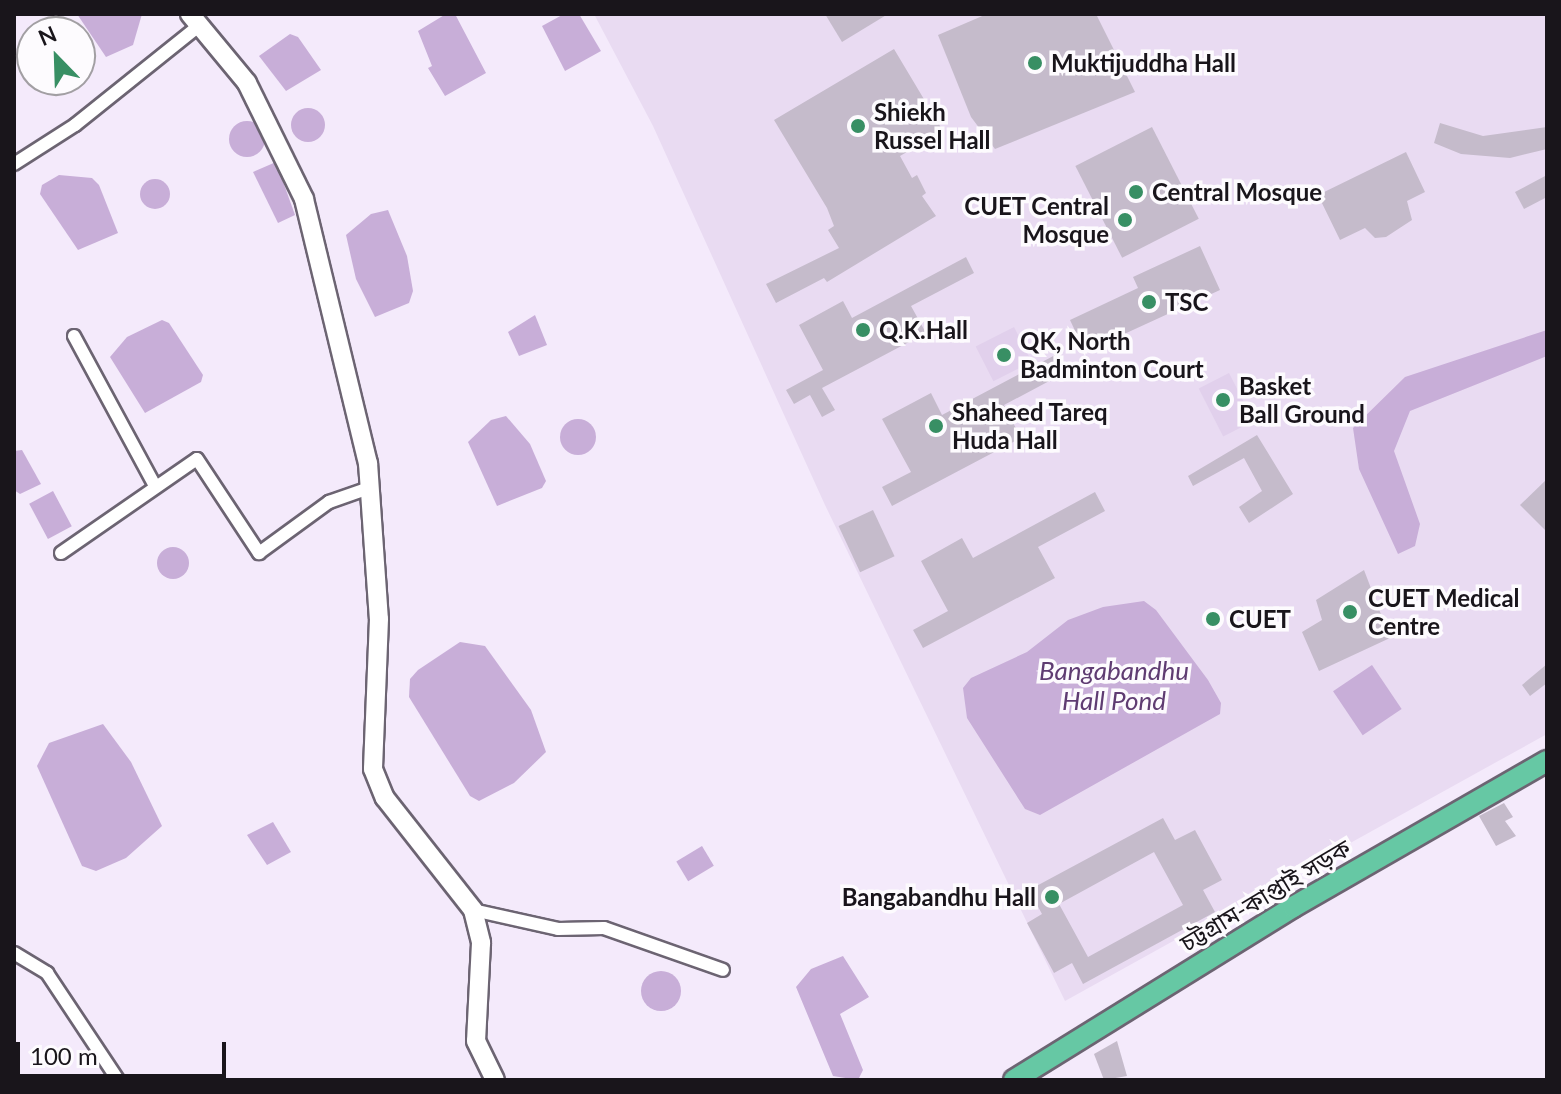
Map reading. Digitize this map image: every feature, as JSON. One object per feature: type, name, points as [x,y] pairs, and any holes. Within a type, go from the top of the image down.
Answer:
[{"type":"main road","points":[[195,20],[247,83],[304,199],[334,337],[362,432],[369,488],[379,619],[373,769],[385,798],[473,910],[481,943],[476,1041],[495,1080]]},
{"type":"main road","name":"চট্টগ্রাম-কাপ্তাই সড়ক","points":[[1014,1080],[1293,907],[1547,761]]},
{"type":"street","points":[[14,164],[75,125],[195,20]]},
{"type":"street","points":[[74,336],[155,486]]},
{"type":"street","points":[[61,553],[197,459],[259,553],[329,502],[369,488]]},
{"type":"street","points":[[473,910],[558,929],[604,928],[723,970]]},
{"type":"street","points":[[14,953],[47,973],[118,1080]]},
{"type":"shaded area","name":"CUET","points":[[594,14],[1547,14],[1547,734],[1065,1001],[825,505],[653,126]]},
{"type":"shaded area","name":"QK, North Badminton Court","points":[[1014,327],[1032,362],[993,381],[976,347]]},
{"type":"shaded area","name":"Basket Ball Ground","points":[[1229,373],[1254,421],[1223,437],[1199,388]]},
{"type":"water","points":[[77,14],[142,14],[133,45],[106,57],[96,42],[96,16]]},
{"type":"water","points":[[446,14],[455,14],[486,73],[445,96],[428,68],[432,66],[418,31]]},
{"type":"water","points":[[564,14],[579,14],[601,51],[565,71],[542,26]]},
{"type":"water","points":[[290,34],[298,37],[321,70],[286,91],[259,56]]},
{"type":"water","points":[[308,108],[320,113],[325,125],[320,137],[308,142],[296,137],[291,125],[296,113]]},
{"type":"water","points":[[247,121],[260,126],[265,139],[260,152],[247,157],[234,152],[229,139],[234,126]]},
{"type":"water","points":[[276,162],[295,215],[278,223],[253,172]]},
{"type":"water","points":[[59,175],[92,178],[99,185],[118,233],[78,250],[40,194],[42,185]]},
{"type":"water","points":[[155,179],[166,183],[170,194],[166,205],[155,209],[144,205],[140,194],[144,183]]},
{"type":"water","points":[[388,210],[407,256],[413,291],[409,303],[375,317],[356,279],[346,235],[371,214]]},
{"type":"water","points":[[535,315],[547,345],[519,356],[508,332]]},
{"type":"water","points":[[162,320],[169,323],[203,375],[201,382],[145,413],[110,357],[127,337]]},
{"type":"water","points":[[1547,330],[1547,356],[1410,411],[1394,451],[1420,524],[1415,546],[1398,554],[1359,469],[1353,428],[1405,377]]},
{"type":"water","points":[[506,416],[530,444],[546,481],[542,488],[497,506],[468,442],[491,420]]},
{"type":"water","points":[[578,419],[591,424],[596,437],[591,450],[578,455],[565,450],[560,437],[565,424]]},
{"type":"water","points":[[22,450],[41,484],[20,494],[14,490],[14,451]]},
{"type":"water","points":[[53,491],[72,526],[48,539],[29,504]]},
{"type":"water","points":[[173,547],[184,552],[189,563],[184,574],[173,579],[162,574],[157,563],[162,552]]},
{"type":"water","name":"Bangabandhu Hall Pond","points":[[1144,601],[1156,610],[1208,680],[1221,703],[1220,714],[1040,815],[1025,809],[967,718],[963,688],[971,678],[1027,652],[1068,620],[1103,607]]},
{"type":"water","points":[[460,642],[485,646],[531,710],[546,752],[514,783],[479,801],[470,796],[409,697],[410,679],[418,670]]},
{"type":"water","points":[[1372,665],[1402,709],[1363,735],[1333,691]]},
{"type":"water","points":[[103,724],[131,762],[162,826],[126,858],[96,871],[82,866],[37,766],[49,743]]},
{"type":"water","points":[[273,822],[291,852],[267,865],[247,835]]},
{"type":"water","points":[[702,846],[714,866],[688,881],[676,861]]},
{"type":"water","points":[[843,956],[869,997],[840,1014],[863,1070],[858,1080],[833,1076],[796,987],[811,969]]},
{"type":"water","points":[[661,971],[675,977],[681,991],[675,1005],[661,1011],[647,1005],[641,991],[647,977]]},
{"type":"building","points":[[825,14],[888,14],[842,42]]},
{"type":"building","name":"Muktijuddha Hall","points":[[987,14],[1096,14],[1135,92],[995,149],[971,117],[938,35]]},
{"type":"building","name":"Shiekh Russel Hall","points":[[894,49],[943,131],[900,156],[912,178],[917,175],[926,193],[922,196],[936,216],[827,282],[824,278],[776,303],[766,284],[839,248],[828,230],[834,226],[827,208],[774,120]]},
{"type":"building","points":[[1440,123],[1483,136],[1547,127],[1547,149],[1510,158],[1461,154],[1434,143]]},
{"type":"building","name":"Central Mosque","points":[[1152,127],[1199,219],[1122,258],[1075,166]]},
{"type":"building","points":[[1406,152],[1425,192],[1407,201],[1412,220],[1386,237],[1375,238],[1365,228],[1340,240],[1318,195]]},
{"type":"building","points":[[1547,175],[1547,197],[1524,209],[1515,192]]},
{"type":"building","points":[[1200,246],[1220,290],[1085,352],[1070,320],[1138,288],[1133,277]]},
{"type":"building","name":"Q.K.Hall","points":[[966,257],[974,273],[911,306],[926,333],[822,388],[835,410],[822,417],[810,395],[794,404],[786,390],[823,370],[799,325],[843,301],[852,318]]},
{"type":"building","name":"Shaheed Tareq Huda Hall","points":[[1059,353],[1068,371],[1004,405],[1021,438],[892,506],[882,487],[911,472],[882,419],[931,393],[942,415]]},
{"type":"building","points":[[1257,435],[1293,494],[1249,523],[1239,507],[1262,491],[1244,458],[1193,486],[1188,476]]},
{"type":"building","points":[[1547,479],[1547,532],[1520,505]]},
{"type":"building","points":[[1095,492],[1105,511],[1038,547],[1055,578],[923,648],[913,630],[948,611],[921,561],[962,538],[973,558]]},
{"type":"building","points":[[873,510],[895,556],[860,572],[839,526]]},
{"type":"building","name":"CUET Medical Centre","points":[[1364,570],[1390,638],[1319,671],[1302,632],[1322,620],[1316,600]]},
{"type":"building","points":[[1547,664],[1547,683],[1530,696],[1522,685]]},
{"type":"building","points":[[1504,803],[1513,817],[1505,821],[1516,836],[1496,846],[1479,816]]},
{"type":"building","name":"Bangabandhu Hall","points":[[1163,818],[1175,840],[1195,830],[1222,880],[1203,890],[1215,912],[1083,984],[1072,963],[1054,973],[1027,923],[1042,914],[1029,890]],"holes":[[[1154,852],[1183,905],[1088,957],[1059,904]]]},
{"type":"building","points":[[1117,1041],[1127,1076],[1104,1080],[1094,1054]]},
{"type":"place","name":"Muktijuddha Hall","points":[[1035,63]]},
{"type":"place","name":"Shiekh Russel Hall","points":[[858,126]]},
{"type":"place","name":"Central Mosque","points":[[1136,192]]},
{"type":"place","name":"CUET Central Mosque","points":[[1125,220]]},
{"type":"place","name":"TSC","points":[[1149,302]]},
{"type":"place","name":"Q.K.Hall","points":[[863,330]]},
{"type":"place","name":"QK, North Badminton Court","points":[[1004,355]]},
{"type":"place","name":"Basket Ball Ground","points":[[1223,400]]},
{"type":"place","name":"Shaheed Tareq Huda Hall","points":[[936,426]]},
{"type":"place","name":"CUET Medical Centre","points":[[1350,612]]},
{"type":"place","name":"CUET","points":[[1213,619]]},
{"type":"place","name":"Bangabandhu Hall","points":[[1052,897]]}]
